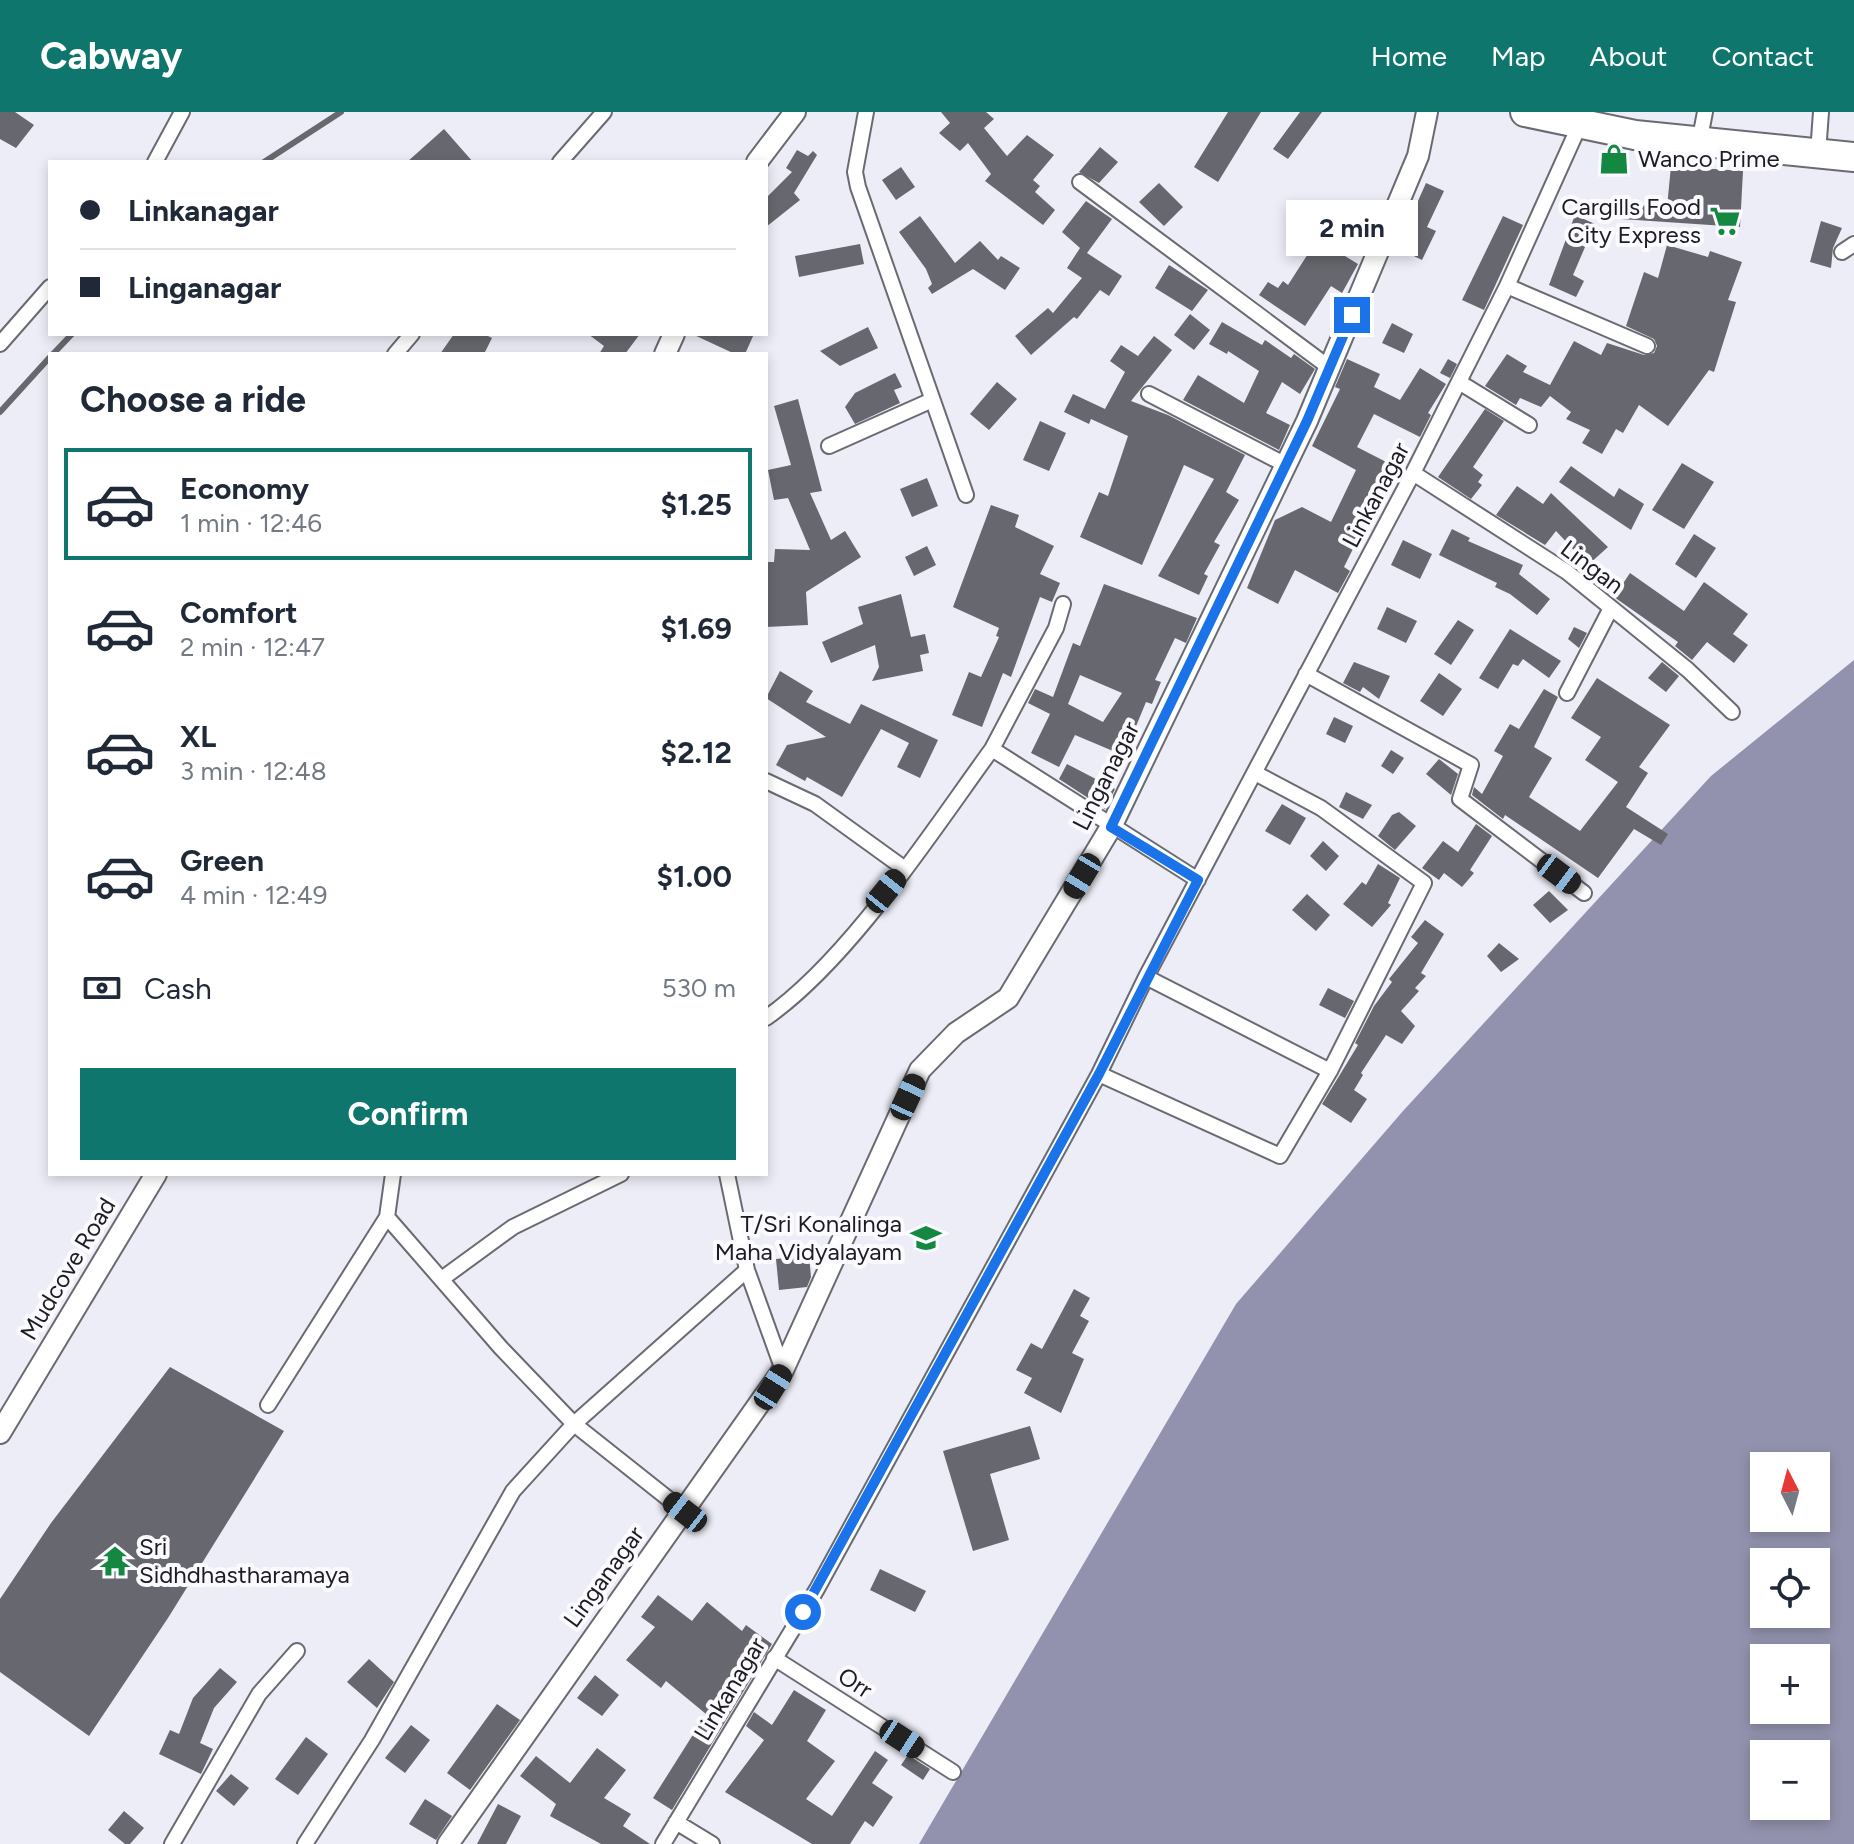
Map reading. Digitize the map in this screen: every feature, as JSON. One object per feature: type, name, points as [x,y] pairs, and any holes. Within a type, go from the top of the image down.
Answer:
[{"type":"highway","points":[[1525,112],[1598,121],[1699,143],[1854,157]]},
{"type":"street","points":[[156,160],[182,112]]},
{"type":"street","points":[[562,160],[604,112]]},
{"type":"street","points":[[759,160],[795,112]]},
{"type":"street","points":[[866,112],[855,172],[858,187],[930,401],[966,495]]},
{"type":"street","name":"Linganagar","points":[[448,1844],[783,1370],[920,1070],[956,1033],[1008,998],[1111,827],[1330,368],[1418,156],[1427,112]]},
{"type":"street","points":[[1699,143],[1705,112]]},
{"type":"street","points":[[1818,153],[1821,112]]},
{"type":"street","name":"Linkanagar","points":[[663,1844],[817,1589],[1099,1074],[1146,977],[1257,774],[1507,286],[1598,121]]},
{"type":"street","points":[[1080,182],[1330,368]]},
{"type":"street","points":[[1507,286],[1647,346]]},
{"type":"street","points":[[0,344],[48,289]]},
{"type":"street","points":[[397,352],[410,336]]},
{"type":"street","points":[[1459,382],[1529,425]]},
{"type":"street","points":[[1149,394],[1286,465]]},
{"type":"street","points":[[829,446],[930,401]]},
{"type":"street","name":"Lingan","points":[[1413,473],[1567,572],[1688,670],[1732,712]]},
{"type":"street","points":[[768,1016],[799,991],[905,869],[992,749],[1056,628],[1063,604]]},
{"type":"street","points":[[1567,693],[1611,608]]},
{"type":"street","points":[[1306,674],[1471,765],[1460,799],[1584,893]]},
{"type":"street","points":[[992,749],[1198,880]]},
{"type":"street","points":[[1099,1074],[1280,1156],[1330,1071],[1424,883],[1321,808],[1257,774]]},
{"type":"street","points":[[768,782],[815,804],[905,869]]},
{"type":"street","points":[[1146,977],[1330,1071]]},
{"type":"street","name":"Mudcove Road","points":[[0,1433],[155,1176]]},
{"type":"street","points":[[268,1405],[387,1217],[393,1176]]},
{"type":"street","points":[[443,1278],[513,1227],[617,1176]]},
{"type":"street","points":[[727,1176],[747,1270],[783,1370]]},
{"type":"street","points":[[387,1217],[501,1348],[574,1424],[685,1512]]},
{"type":"street","points":[[305,1844],[380,1726],[513,1491],[574,1424],[747,1270]]},
{"type":"street","points":[[172,1844],[259,1694],[297,1651]]},
{"type":"street","name":"Orr","points":[[774,1658],[953,1772]]},
{"type":"street","points":[[676,1822],[712,1844]]},
{"type":"water","points":[[1854,660],[1854,1844],[919,1844],[1236,1304],[1403,1111],[1711,776]]},
{"type":"building","points":[[0,112],[15,112],[34,125],[16,148],[0,139]]},
{"type":"building","points":[[941,112],[986,112],[994,119],[984,128],[1007,156],[1027,135],[1054,155],[1033,180],[1040,186],[1035,192],[1055,210],[1043,225],[985,181],[991,174],[968,143],[960,151],[939,133],[950,123]]},
{"type":"building","points":[[1228,112],[1261,112],[1218,182],[1194,167]]},
{"type":"building","points":[[1300,112],[1322,112],[1288,159],[1273,149]]},
{"type":"building","points":[[444,129],[471,160],[409,160]]},
{"type":"building","points":[[1100,147],[1118,162],[1099,183],[1079,172]]},
{"type":"building","points":[[797,150],[808,156],[813,151],[817,155],[794,193],[800,200],[768,225],[768,196],[792,172],[786,168]]},
{"type":"building","points":[[1671,166],[1743,171],[1740,227],[1621,219],[1622,204],[1667,207]]},
{"type":"building","points":[[901,167],[915,187],[896,200],[882,180]]},
{"type":"building","points":[[1159,183],[1183,207],[1164,226],[1139,202]]},
{"type":"building","points":[[1426,183],[1444,191],[1427,227],[1436,231],[1422,260],[1397,248]]},
{"type":"building","points":[[1086,201],[1112,219],[1087,253],[1122,276],[1109,296],[1100,290],[1077,319],[1074,317],[1031,355],[1015,336],[1048,308],[1053,313],[1082,278],[1067,268],[1080,248],[1062,232]]},
{"type":"building","points":[[1575,215],[1595,224],[1573,275],[1584,281],[1576,297],[1549,285]]},
{"type":"building","points":[[920,216],[955,263],[980,241],[998,260],[1001,256],[1020,268],[1005,290],[973,269],[932,294],[928,288],[932,284],[926,269],[899,232]]},
{"type":"building","points":[[1503,216],[1523,225],[1484,310],[1462,300]]},
{"type":"building","points":[[1821,221],[1842,228],[1833,248],[1831,268],[1810,262]]},
{"type":"building","points":[[860,244],[864,264],[799,277],[795,256]]},
{"type":"building","points":[[1327,245],[1358,264],[1342,293],[1331,286],[1305,326],[1259,295],[1268,282],[1278,288],[1283,281],[1288,285],[1313,246],[1322,251]]},
{"type":"building","points":[[1667,245],[1708,257],[1710,251],[1742,262],[1728,300],[1736,302],[1714,372],[1709,370],[1668,426],[1639,405],[1623,433],[1616,429],[1602,454],[1582,443],[1590,430],[1566,419],[1571,412],[1550,396],[1541,407],[1520,398],[1516,405],[1485,386],[1507,354],[1527,366],[1523,372],[1550,385],[1574,341],[1601,355],[1607,343],[1644,355],[1654,353],[1657,346],[1654,339],[1626,326],[1644,272],[1658,278]]},
{"type":"building","points":[[1169,265],[1208,290],[1192,311],[1155,288]]},
{"type":"building","points":[[1190,314],[1210,330],[1194,350],[1174,335]]},
{"type":"building","points":[[1222,322],[1262,345],[1265,340],[1291,358],[1294,354],[1315,369],[1300,394],[1282,382],[1266,413],[1290,425],[1279,450],[1183,400],[1198,375],[1244,403],[1259,371],[1228,351],[1227,354],[1209,344]]},
{"type":"building","points":[[1392,323],[1413,334],[1404,353],[1382,343]]},
{"type":"building","points":[[868,327],[878,348],[840,366],[820,351]]},
{"type":"building","points":[[453,336],[492,338],[485,352],[441,352]]},
{"type":"building","points":[[591,336],[638,336],[626,352],[600,352],[604,346]]},
{"type":"building","points":[[696,336],[753,336],[746,352],[731,352]]},
{"type":"building","points":[[1154,336],[1172,350],[1131,401],[1168,415],[1245,455],[1226,492],[1239,500],[1214,542],[1220,545],[1204,574],[1208,576],[1199,595],[1158,576],[1214,479],[1184,465],[1142,565],[1080,537],[1099,492],[1108,496],[1128,436],[1091,419],[1089,424],[1064,412],[1073,394],[1105,409],[1125,372],[1110,361],[1121,345],[1138,356]]},
{"type":"building","points":[[1347,359],[1380,374],[1374,387],[1400,400],[1420,368],[1446,384],[1428,413],[1431,415],[1420,437],[1374,414],[1357,447],[1394,466],[1344,567],[1350,571],[1338,593],[1295,570],[1278,604],[1247,588],[1275,520],[1302,507],[1331,522],[1356,470],[1312,446],[1340,389],[1335,387]]},
{"type":"building","points":[[1448,359],[1457,364],[1450,378],[1440,373]]},
{"type":"building","points":[[895,373],[902,387],[894,390],[900,403],[855,424],[845,407],[855,393]]},
{"type":"building","points":[[997,382],[1017,399],[989,430],[970,414]]},
{"type":"building","points":[[798,399],[822,491],[810,493],[831,540],[845,531],[861,557],[806,592],[808,625],[768,627],[768,562],[774,562],[775,549],[810,550],[788,498],[774,500],[768,470],[791,465],[774,406]]},
{"type":"building","points":[[1485,409],[1504,421],[1473,467],[1483,475],[1478,482],[1482,485],[1471,499],[1438,477]]},
{"type":"building","points":[[1040,421],[1066,433],[1049,471],[1023,460]]},
{"type":"building","points":[[1682,463],[1714,482],[1684,529],[1652,510]]},
{"type":"building","points":[[1571,466],[1614,497],[1619,488],[1644,504],[1631,530],[1559,482]]},
{"type":"building","points":[[927,478],[938,506],[912,517],[900,489]]},
{"type":"building","points":[[1517,486],[1543,504],[1551,493],[1608,547],[1588,565],[1556,531],[1545,545],[1496,515]]},
{"type":"building","points":[[991,505],[1019,515],[1015,527],[1054,546],[1040,574],[1060,583],[1052,602],[1040,597],[1011,677],[1003,673],[982,727],[952,715],[969,672],[981,677],[999,637],[996,636],[999,628],[953,607]]},
{"type":"building","points":[[1452,529],[1470,538],[1468,541],[1523,565],[1519,574],[1550,599],[1537,615],[1510,594],[1495,587],[1497,583],[1439,555]]},
{"type":"building","points":[[1694,534],[1716,548],[1696,578],[1675,564]]},
{"type":"building","points":[[1403,540],[1432,554],[1420,579],[1391,565]]},
{"type":"building","points":[[927,546],[936,565],[914,576],[905,557]]},
{"type":"building","points":[[1630,573],[1684,611],[1704,582],[1748,614],[1733,634],[1748,645],[1734,663],[1707,642],[1692,660],[1675,646],[1678,642],[1614,597]]},
{"type":"building","points":[[1104,584],[1197,618],[1186,643],[1175,638],[1155,680],[1161,682],[1152,704],[1146,702],[1132,736],[1121,731],[1113,751],[1075,735],[1059,767],[1031,753],[1050,714],[1028,703],[1035,689],[1053,697],[1073,643],[1080,646]],"holes":[[[1080,675],[1122,693],[1103,722],[1068,704]]]},
{"type":"building","points":[[901,594],[911,637],[925,634],[929,653],[920,655],[923,671],[872,681],[879,667],[875,645],[831,663],[822,642],[863,624],[858,607]]},
{"type":"building","points":[[1387,607],[1417,621],[1406,643],[1377,629]]},
{"type":"building","points":[[1458,620],[1474,630],[1451,665],[1434,654]]},
{"type":"building","points":[[1574,627],[1587,633],[1579,648],[1568,639]]},
{"type":"building","points":[[1510,629],[1561,661],[1549,678],[1523,659],[1518,666],[1513,664],[1498,689],[1479,678]]},
{"type":"building","points":[[1354,662],[1390,676],[1379,699],[1363,687],[1360,692],[1343,683]]},
{"type":"building","points":[[1662,662],[1679,676],[1666,692],[1648,678]]},
{"type":"building","points":[[780,671],[813,691],[806,702],[850,724],[861,704],[938,740],[920,778],[897,767],[909,743],[881,729],[842,797],[807,777],[805,781],[776,765],[787,745],[826,737],[768,699]]},
{"type":"building","points":[[1439,673],[1462,689],[1443,716],[1420,701]]},
{"type":"building","points":[[1597,678],[1670,725],[1639,767],[1648,773],[1626,807],[1668,834],[1661,845],[1634,829],[1598,878],[1505,815],[1503,819],[1472,795],[1474,787],[1482,794],[1503,756],[1494,751],[1510,724],[1519,729],[1544,689],[1558,697],[1534,747],[1552,758],[1529,797],[1580,831],[1618,782],[1585,760],[1601,737],[1571,718]]},
{"type":"building","points":[[1334,717],[1353,726],[1345,743],[1326,734]]},
{"type":"building","points":[[1391,750],[1404,758],[1393,774],[1381,766]]},
{"type":"building","points":[[1439,759],[1458,774],[1451,795],[1426,774]]},
{"type":"building","points":[[1067,764],[1115,789],[1105,809],[1059,779]]},
{"type":"building","points":[[1346,792],[1372,805],[1363,819],[1339,807]]},
{"type":"building","points":[[1282,804],[1306,818],[1290,845],[1265,831]]},
{"type":"building","points":[[1399,812],[1416,826],[1395,850],[1378,836],[1392,815]]},
{"type":"building","points":[[1476,824],[1492,836],[1470,870],[1474,873],[1462,887],[1444,873],[1439,880],[1422,868],[1443,841],[1458,852]]},
{"type":"building","points":[[1323,841],[1339,856],[1326,871],[1310,856]]},
{"type":"building","points":[[1378,864],[1400,878],[1388,903],[1391,905],[1372,927],[1343,904],[1362,882],[1366,885]]},
{"type":"building","points":[[1549,891],[1568,910],[1550,923],[1533,905]]},
{"type":"building","points":[[1307,894],[1330,915],[1316,931],[1292,910]]},
{"type":"building","points":[[1425,920],[1444,934],[1421,973],[1426,976],[1415,988],[1419,991],[1401,1011],[1415,1026],[1402,1044],[1386,1035],[1361,1073],[1363,1075],[1354,1090],[1367,1099],[1351,1123],[1322,1104],[1358,1045],[1355,1043],[1374,1006],[1392,982],[1389,979],[1418,943],[1411,937]]},
{"type":"building","points":[[1499,943],[1519,959],[1501,972],[1487,956]]},
{"type":"building","points":[[1328,988],[1354,1001],[1345,1018],[1319,1005]]},
{"type":"building","points":[[809,1255],[811,1277],[807,1287],[779,1290],[776,1259]]},
{"type":"building","points":[[1074,1289],[1090,1298],[1080,1316],[1089,1321],[1072,1353],[1084,1359],[1061,1413],[1024,1393],[1032,1378],[1016,1370],[1031,1343],[1042,1349]]},
{"type":"building","name":"Sri Sidhdhastharamaya","points":[[170,1367],[284,1431],[168,1618],[89,1736],[0,1672],[0,1599],[51,1523]]},
{"type":"building","points":[[1030,1426],[1040,1459],[990,1474],[1009,1540],[973,1551],[943,1451]]},
{"type":"building","points":[[880,1569],[926,1591],[915,1612],[870,1590]]},
{"type":"building","points":[[658,1595],[692,1621],[707,1602],[742,1631],[746,1625],[772,1644],[672,1810],[653,1798],[706,1714],[666,1681],[661,1688],[626,1660],[655,1627],[641,1617]]},
{"type":"building","points":[[369,1659],[394,1682],[377,1708],[347,1682]]},
{"type":"building","points":[[220,1668],[237,1682],[214,1708],[200,1743],[213,1749],[201,1774],[159,1754],[170,1730],[179,1734],[193,1698]]},
{"type":"building","points":[[595,1675],[619,1695],[602,1716],[577,1698]]},
{"type":"building","points":[[794,1690],[826,1710],[807,1741],[835,1761],[806,1799],[832,1816],[875,1751],[888,1760],[872,1783],[893,1797],[873,1827],[865,1821],[850,1844],[812,1844],[725,1792],[764,1740],[746,1726],[754,1712],[772,1725]]},
{"type":"building","points":[[497,1704],[520,1720],[470,1790],[447,1773]]},
{"type":"building","points":[[411,1725],[430,1740],[405,1773],[385,1758]]},
{"type":"building","points":[[306,1737],[328,1754],[298,1795],[275,1779]]},
{"type":"building","points":[[597,1748],[626,1770],[604,1798],[631,1814],[623,1826],[650,1844],[601,1844],[550,1816],[556,1804],[520,1776],[536,1756],[570,1783]]},
{"type":"building","points":[[908,1755],[930,1769],[923,1780],[901,1765]]},
{"type":"building","points":[[231,1774],[249,1788],[234,1806],[216,1791]]},
{"type":"building","points":[[425,1799],[452,1816],[436,1840],[409,1824]]},
{"type":"building","points":[[498,1804],[521,1816],[506,1844],[477,1844]]},
{"type":"building","points":[[124,1811],[144,1828],[130,1844],[125,1844],[108,1830]]},
{"type":"railway","points":[[267,160],[341,112]]},
{"type":"railway","points":[[55,352],[70,336]]},
{"type":"railway","points":[[0,412],[48,359]]},
{"type":"place","name":"Wanco Prime","points":[[1614,159]]},
{"type":"place","name":"Cargills Food City Express","points":[[1725,221]]},
{"type":"place","name":"T/Sri Konalinga Maha Vidyalayam","points":[[926,1238]]},
{"type":"place","name":"Sri Sidhdhastharamaya","points":[[115,1561]]},
{"type":"route","points":[[803,1612],[1099,1074],[1198,880],[1111,827],[1307,421],[1352,315]]}]
